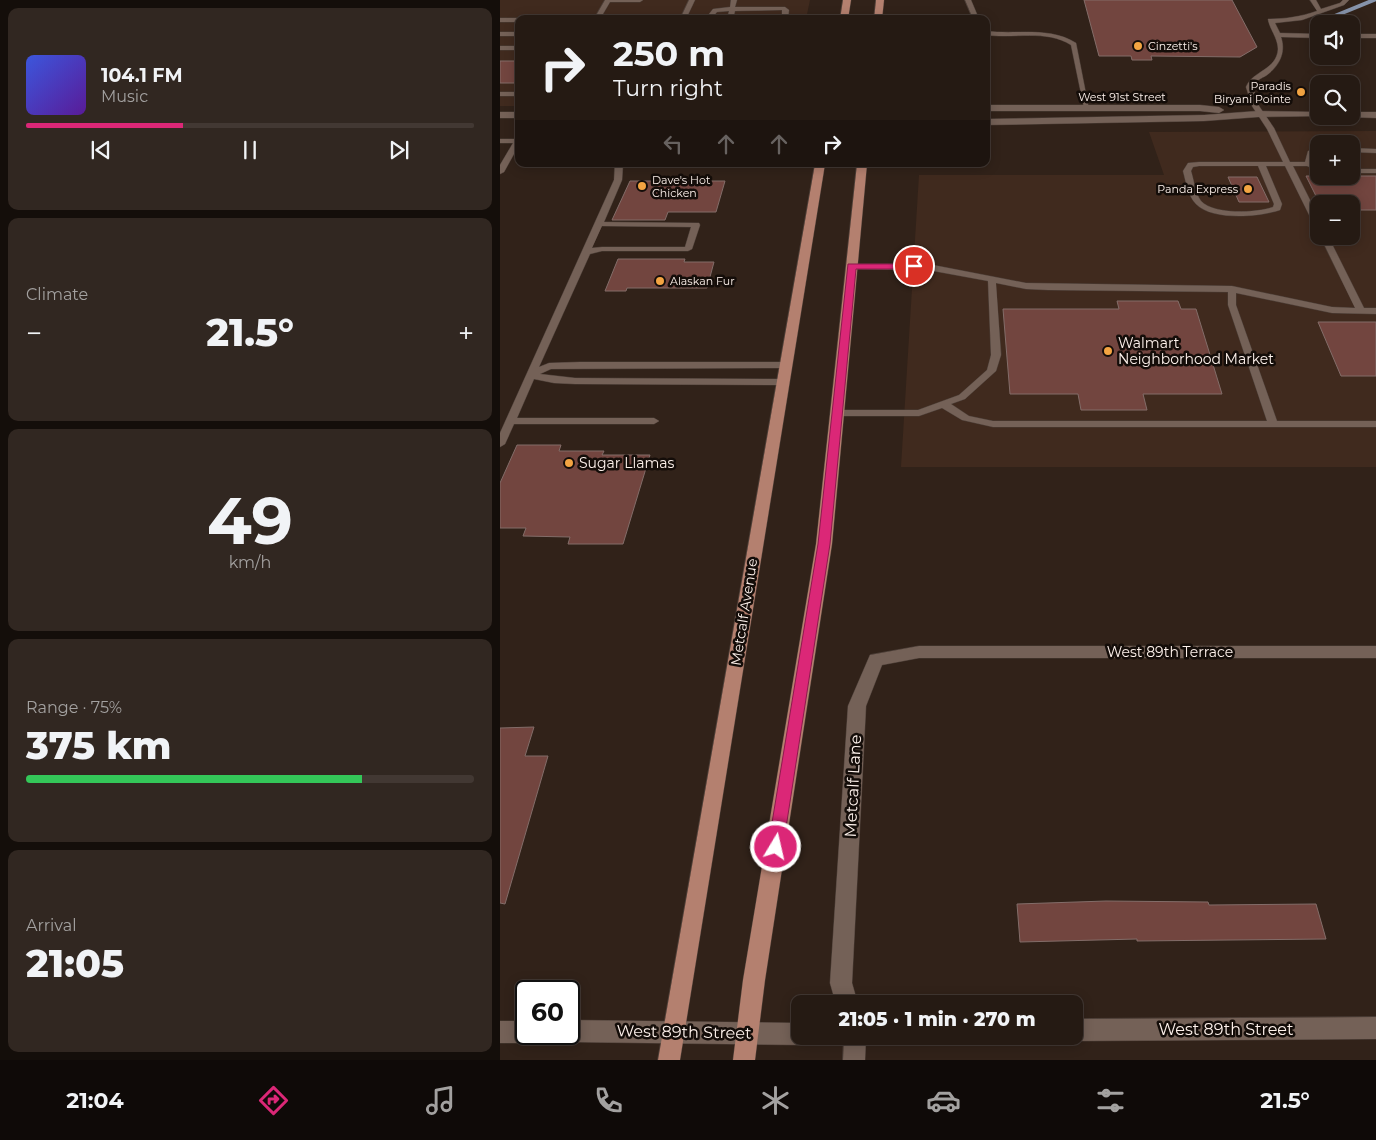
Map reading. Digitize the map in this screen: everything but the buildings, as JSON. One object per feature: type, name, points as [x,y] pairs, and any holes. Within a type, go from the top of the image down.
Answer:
[{"type":"main road","points":[[845,15],[848,0]]},
{"type":"main road","points":[[878,15],[880,0]]},
{"type":"main road","name":"Metcalf Avenue","points":[[669,1060],[819,167]]},
{"type":"main road","points":[[744,1060],[824,544],[838,413],[843,337],[862,167]]},
{"type":"street","name":"West 91st Street","points":[[990,108],[1200,108],[1258,114],[1310,115]]},
{"type":"street","points":[[500,109],[515,109]]},
{"type":"street","name":"West 91st Street","points":[[990,122],[1204,118],[1258,114]]},
{"type":"street","points":[[500,115],[515,115]]},
{"type":"street","points":[[1360,115],[1376,115]]},
{"type":"street","points":[[500,121],[515,122]]},
{"type":"street","name":"Metcalf Lane","points":[[844,995],[841,983],[857,706],[876,660],[919,652],[964,652]]},
{"type":"street","name":"West 89th Terrace","points":[[964,652],[1376,652]]},
{"type":"street","name":"West 89th Street","points":[[1083,1030],[1376,1028]]},
{"type":"street","name":"West 89th Street","points":[[580,1031],[791,1034]]},
{"type":"street","points":[[500,1032],[515,1032]]},
{"type":"street","points":[[854,1060],[855,1045]]},
{"type":"lane","points":[[599,15],[608,0],[640,0]]},
{"type":"lane","points":[[685,15],[692,0]]},
{"type":"lane","points":[[731,15],[734,0]]},
{"type":"lane","points":[[968,0],[974,15]]},
{"type":"lane","points":[[1313,0],[1320,12]]},
{"type":"lane","points":[[1310,209],[1270,128],[1258,114],[1249,89],[1251,83],[1277,63],[1281,53],[1278,36],[1271,21],[1300,19],[1342,4],[1346,0]]},
{"type":"lane","points":[[711,15],[715,10],[783,8],[786,10],[785,15]]},
{"type":"lane","points":[[500,20],[515,20]]},
{"type":"lane","points":[[500,34],[515,34]]},
{"type":"lane","points":[[990,34],[1056,35],[1070,40],[1074,44],[1087,108]]},
{"type":"lane","points":[[1278,36],[1310,36]]},
{"type":"lane","points":[[1360,36],[1376,36]]},
{"type":"lane","points":[[500,48],[515,48]]},
{"type":"lane","points":[[500,94],[515,94]]},
{"type":"lane","points":[[500,141],[515,140]]},
{"type":"lane","points":[[500,171],[515,145]]},
{"type":"lane","points":[[1360,150],[1376,151]]},
{"type":"lane","points":[[1261,164],[1278,204],[1277,208],[1268,212],[1233,212],[1206,208],[1199,204],[1187,172],[1190,166],[1198,164],[1261,164],[1308,164],[1310,157]]},
{"type":"lane","points":[[500,444],[618,180],[619,167]]},
{"type":"lane","points":[[1360,171],[1376,171]]},
{"type":"lane","points":[[586,252],[602,249],[688,249],[696,225],[599,224]]},
{"type":"lane","points":[[1328,245],[1361,311]]},
{"type":"lane","points":[[852,266],[928,267],[992,280],[1048,288],[1232,289],[1332,310],[1376,311]]},
{"type":"lane","points":[[838,413],[919,413],[945,405],[962,397],[991,371],[996,355],[992,280]]},
{"type":"lane","points":[[1232,289],[1232,305],[1273,424]]},
{"type":"lane","points":[[531,375],[549,366],[580,365],[784,373]]},
{"type":"lane","points":[[531,375],[575,382],[784,373]]},
{"type":"lane","points":[[945,405],[966,418],[993,424],[1376,424]]},
{"type":"lane","points":[[510,422],[654,421]]},
{"type":"shaded area","points":[[500,0],[810,0],[807,15],[515,15],[515,106],[500,106]]},
{"type":"shaded area","points":[[1376,131],[1376,467],[901,467],[919,175],[1164,175],[1149,132]]},
{"type":"waterway","points":[[1337,15],[1374,0]]},
{"type":"place","name":"Cinzetti's","points":[[1138,46]]},
{"type":"place","name":"Paradis Biryani Pointe","points":[[1301,92]]},
{"type":"place","name":"Dave's Hot Chicken","points":[[642,186]]},
{"type":"place","name":"Panda Express","points":[[1248,189]]},
{"type":"place","name":"Alaskan Fur","points":[[660,281]]},
{"type":"place","name":"Walmart Neighborhood Market","points":[[1108,351]]},
{"type":"place","name":"Sugar Llamas","points":[[569,463]]},
{"type":"route","points":[[776,847],[824,544],[838,413],[843,337],[852,266],[914,266]]}]
